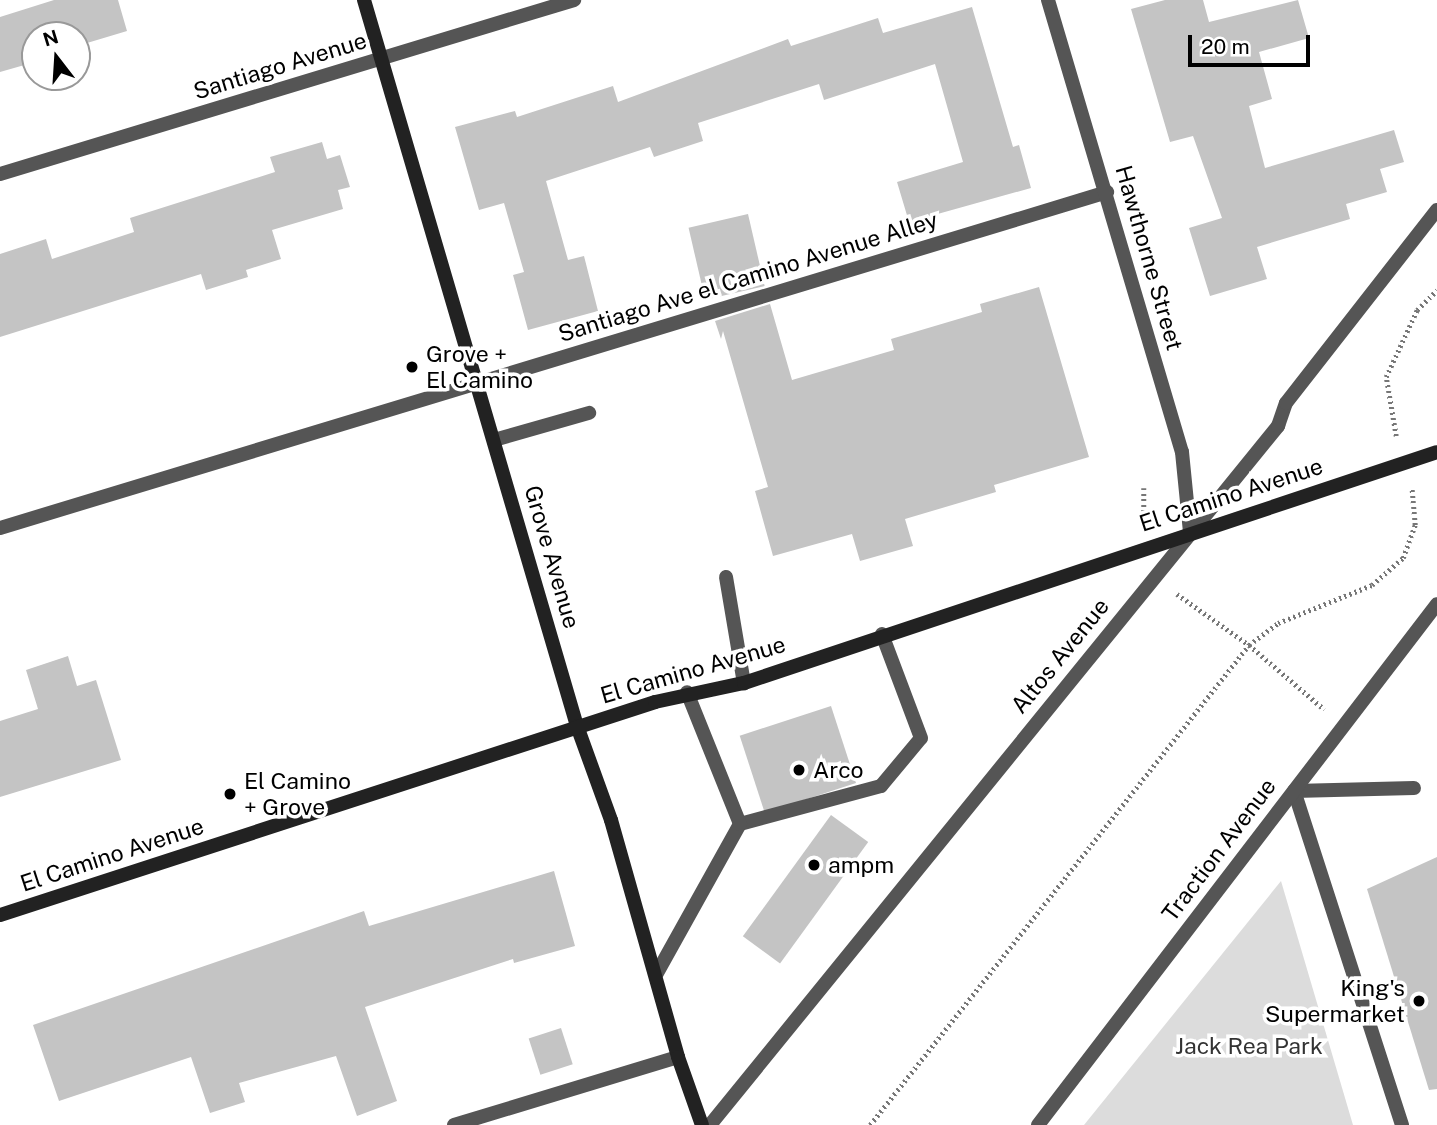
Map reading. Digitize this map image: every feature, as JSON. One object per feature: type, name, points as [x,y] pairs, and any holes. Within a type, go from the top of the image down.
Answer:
[{"type":"main road","name":"Grove Avenue","points":[[363,0],[577,726],[657,973],[678,1057],[702,1125]]},
{"type":"main road","name":"El Camino Avenue","points":[[0,915],[577,726],[687,692],[744,683],[882,634],[1437,452]]},
{"type":"street","name":"Santiago Avenue","points":[[0,174],[574,0]]},
{"type":"street","name":"Hawthorne Street","points":[[1048,0],[1182,452],[1190,532]]},
{"type":"street","name":"Santiago Ave el Camino Avenue Alley","points":[[0,528],[1107,192]]},
{"type":"street","name":"Altos Avenue","points":[[710,1125],[1278,426],[1286,403],[1437,210]]},
{"type":"street","points":[[494,440],[589,413]]},
{"type":"street","points":[[726,577],[744,683]]},
{"type":"street","name":"Traction Avenue","points":[[1038,1125],[1437,604]]},
{"type":"street","points":[[657,973],[740,824],[881,786],[921,738],[882,634]]},
{"type":"street","points":[[687,692],[740,824]]},
{"type":"street","points":[[1402,1125],[1294,791],[1414,788]]},
{"type":"street","points":[[454,1125],[678,1057]]},
{"type":"path","points":[[1390,414],[1386,377],[1398,342],[1417,310],[1437,290]]},
{"type":"path","points":[[870,1125],[1249,645],[1278,623],[1357,593],[1386,575],[1411,543],[1415,510]]},
{"type":"path","points":[[1169,587],[1249,645],[1325,709]]},
{"type":"green space","name":"Jack Rea Park","points":[[1281,881],[1353,1125],[1084,1125]]},
{"type":"building","points":[[54,0],[118,0],[127,31],[91,42],[91,21],[21,21],[21,66],[0,72],[0,17]]},
{"type":"building","points":[[1165,0],[1203,0],[1209,22],[1298,0],[1309,38],[1259,52],[1272,99],[1249,106],[1265,168],[1394,130],[1404,162],[1380,169],[1387,192],[1346,204],[1350,219],[1257,247],[1267,279],[1210,296],[1189,228],[1222,218],[1193,136],[1170,142],[1131,9]]},
{"type":"building","points":[[972,7],[1013,147],[1019,145],[1031,188],[909,222],[897,182],[963,162],[935,64],[824,100],[819,84],[698,123],[703,141],[654,157],[650,147],[546,181],[568,260],[584,256],[598,311],[528,330],[513,275],[524,272],[504,203],[479,210],[455,127],[515,111],[517,117],[613,86],[618,102],[788,39],[791,46],[878,18],[883,33]]},
{"type":"building","points":[[322,142],[327,159],[340,155],[350,187],[338,190],[343,209],[272,230],[281,259],[246,270],[248,277],[206,290],[201,274],[0,337],[0,254],[46,239],[52,259],[134,232],[130,218],[275,172],[270,157]]},
{"type":"building","points":[[748,214],[765,286],[705,300],[689,228]]},
{"type":"building","points":[[1039,287],[1089,457],[994,485],[996,492],[905,519],[913,546],[860,561],[852,534],[773,556],[755,491],[768,487],[723,331],[721,339],[715,321],[770,304],[792,380],[894,350],[891,339],[982,312],[980,304]]},
{"type":"building","points":[[68,656],[77,686],[96,680],[121,760],[0,797],[0,721],[38,709],[26,670]]},
{"type":"building","points":[[831,706],[856,783],[765,813],[740,736]]},
{"type":"building","points":[[831,815],[868,842],[780,963],[743,936]]},
{"type":"building","name":"King's Supermarket","points":[[1437,857],[1437,1089],[1429,1090],[1367,889]]},
{"type":"building","points":[[554,871],[575,946],[514,963],[513,959],[365,1007],[397,1101],[357,1116],[336,1056],[239,1083],[245,1102],[210,1113],[191,1057],[59,1101],[33,1025],[364,911],[369,926]]},
{"type":"building","points":[[561,1028],[573,1064],[540,1075],[529,1039]]},
{"type":"place","name":"Grove + El Camino","points":[[412,367]]},
{"type":"place","name":"Arco","points":[[799,770]]},
{"type":"place","name":"El Camino + Grove","points":[[230,794]]},
{"type":"place","name":"ampm","points":[[814,865]]},
{"type":"place","name":"King's Supermarket","points":[[1419,1001]]}]
